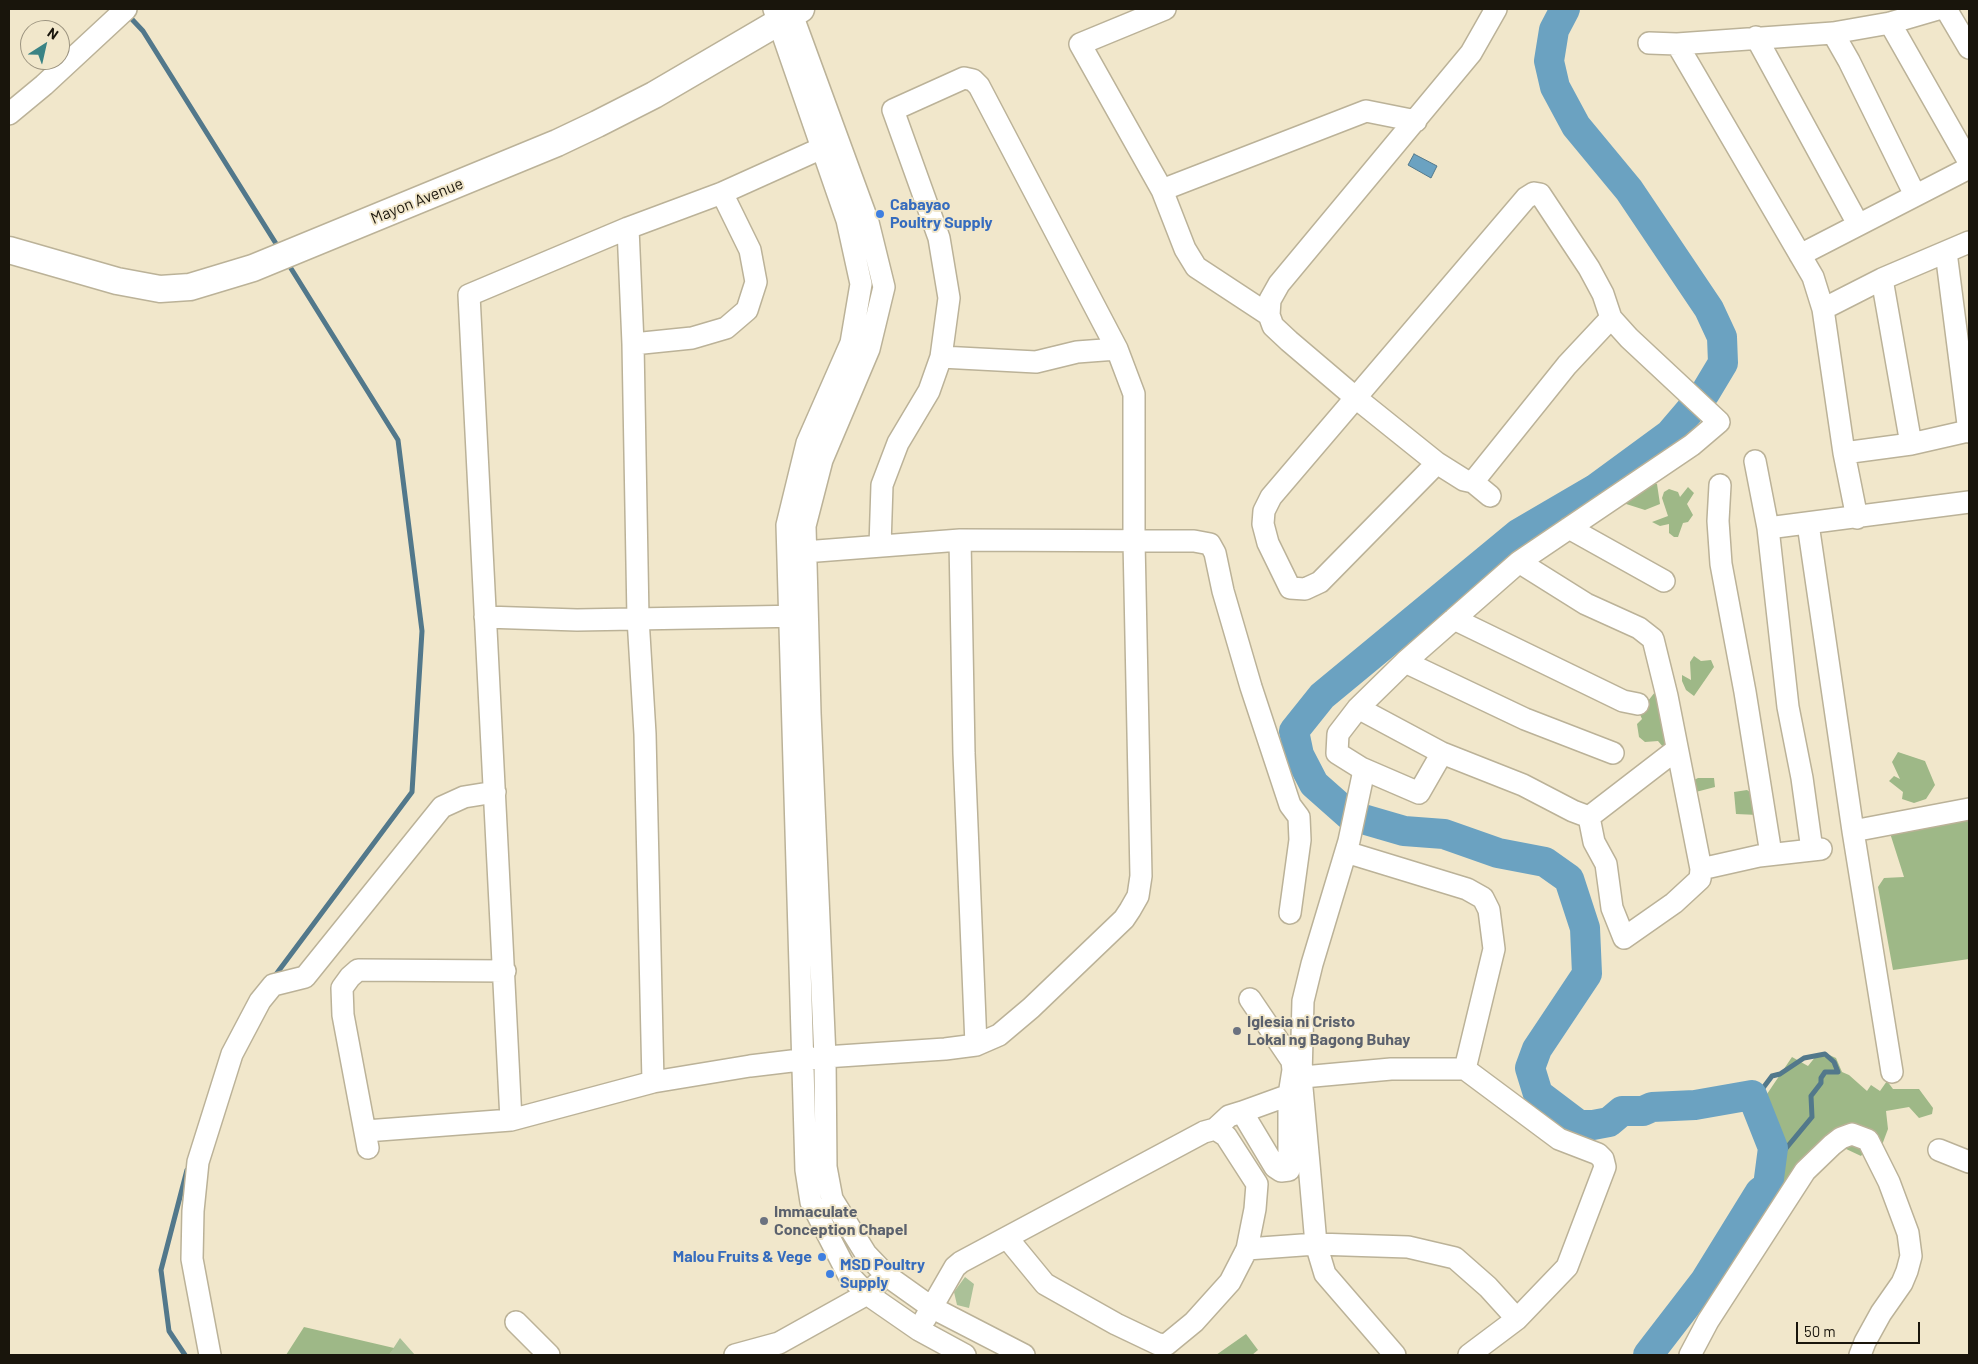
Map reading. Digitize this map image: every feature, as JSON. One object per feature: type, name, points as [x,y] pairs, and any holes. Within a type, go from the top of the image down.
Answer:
[{"type":"main road","name":"Mayon Avenue","points":[[9,250],[134,285],[160,288],[197,285],[260,266],[557,143],[654,95],[787,12]]},
{"type":"street","points":[[9,114],[44,85],[126,9]]},
{"type":"street","points":[[1165,9],[1080,44],[1162,190],[1185,249],[1196,267],[1269,315]]},
{"type":"street","points":[[1490,496],[1473,482],[1464,480],[1437,463],[1356,398],[1289,341],[1274,326],[1269,315],[1270,300],[1279,284],[1471,53],[1496,9]]},
{"type":"street","points":[[1649,43],[1677,44],[1833,33],[1890,23],[1938,9]]},
{"type":"street","points":[[1946,9],[1969,48]]},
{"type":"street","points":[[787,12],[829,144],[868,222],[884,287],[869,349],[822,460],[797,553],[806,1170],[811,1202],[848,1274],[867,1294],[919,1330],[965,1355]]},
{"type":"street","points":[[1890,23],[1969,162]]},
{"type":"street","points":[[1833,33],[1849,61],[1915,196]]},
{"type":"street","points":[[1756,38],[1858,224]]},
{"type":"street","points":[[1677,44],[1813,278],[1823,309],[1844,453],[1857,518]]},
{"type":"street","points":[[505,971],[358,970],[350,977],[342,988],[343,1015],[367,1140],[511,1120],[653,1082],[750,1066],[825,1057],[945,1049],[976,1045],[999,1035],[1030,1008],[1124,920],[1138,896],[1141,876],[1134,541],[1134,394],[1117,348],[979,86],[973,80],[964,78],[892,110],[939,238],[949,298],[941,357],[929,391],[898,443],[882,485],[880,546]]},
{"type":"street","points":[[1162,190],[1366,111],[1416,121]]},
{"type":"street","points":[[511,1120],[505,971],[469,295],[628,228],[722,193],[829,144]]},
{"type":"street","points":[[1800,255],[1969,168]]},
{"type":"street","points":[[633,344],[692,338],[726,328],[747,310],[756,282],[750,250],[722,193]]},
{"type":"street","points":[[1437,463],[1320,582],[1305,589],[1290,588],[1268,543],[1263,524],[1264,511],[1271,496],[1526,198],[1534,193],[1545,199],[1589,268],[1603,294],[1610,318],[1684,390],[1713,414],[1719,423],[1692,445],[1519,562],[1405,662],[1358,708],[1338,734],[1337,753],[1362,772],[1419,793],[1442,753]]},
{"type":"street","points":[[628,228],[633,344],[638,618],[646,734],[653,1082]]},
{"type":"street","points":[[1823,309],[1882,279],[1969,242]]},
{"type":"street","points":[[1844,453],[1910,444],[1969,432],[1946,252]]},
{"type":"street","points":[[1882,279],[1910,444]]},
{"type":"street","points":[[1473,482],[1567,365],[1610,318]]},
{"type":"street","points":[[941,357],[1036,362],[1077,352],[1117,348]]},
{"type":"street","points":[[1700,869],[1771,854],[1816,849],[1788,707],[1768,528],[1755,461]]},
{"type":"street","points":[[1720,485],[1718,521],[1721,564],[1745,692],[1771,854]]},
{"type":"street","points":[[1768,528],[1969,502]]},
{"type":"street","points":[[1808,524],[1853,831],[1892,1072]]},
{"type":"street","points":[[1568,528],[1664,581]]},
{"type":"street","points":[[797,553],[960,540],[1194,541],[1210,544],[1215,553],[1223,590],[1251,687],[1290,805],[1299,817],[1300,840],[1290,913]]},
{"type":"street","points":[[960,540],[964,753],[976,1045]]},
{"type":"street","points":[[1519,562],[1586,604],[1639,628],[1653,639],[1667,696],[1700,869],[1700,879],[1674,903],[1624,938],[1614,915],[1606,864],[1594,842],[1589,817]]},
{"type":"street","points":[[485,617],[577,620],[799,616]]},
{"type":"street","points":[[799,616],[825,1057],[824,1147],[832,1199],[866,1254],[886,1275],[931,1307],[1024,1355]]},
{"type":"street","points":[[1454,619],[1623,701],[1638,704]]},
{"type":"street","points":[[1405,662],[1525,719],[1613,754]]},
{"type":"street","points":[[1358,708],[1442,753],[1523,785],[1589,817]]},
{"type":"street","points":[[1589,817],[1676,750]]},
{"type":"street","points":[[1294,1083],[1303,1001],[1312,964],[1348,846],[1362,772]]},
{"type":"street","points":[[210,1355],[192,1259],[193,1211],[198,1162],[232,1054],[260,1001],[273,984],[305,977],[442,808],[464,797],[495,792]]},
{"type":"street","points":[[1853,831],[1969,809]]},
{"type":"street","points":[[1348,846],[1467,889],[1483,898],[1489,910],[1494,949],[1465,1070]]},
{"type":"street","points":[[1250,999],[1292,1062],[1299,1167],[1316,1244],[1325,1274],[1396,1355]]},
{"type":"street","points":[[919,1330],[958,1264],[1008,1239],[1204,1132],[1215,1129],[1229,1116],[1242,1112],[1294,1083],[1391,1070],[1465,1070],[1559,1139],[1598,1154],[1603,1159],[1605,1167],[1571,1261],[1517,1319],[1468,1355]]},
{"type":"street","points":[[1242,1112],[1275,1166],[1281,1172],[1299,1167]]},
{"type":"street","points":[[1008,1239],[1045,1284],[1055,1291],[1116,1324],[1158,1344],[1166,1345],[1194,1322],[1230,1282],[1247,1249],[1255,1209],[1257,1184],[1226,1136],[1215,1129]]},
{"type":"street","points":[[1690,1355],[1708,1321],[1805,1171],[1832,1145],[1841,1138],[1852,1134],[1868,1140],[1889,1182],[1908,1233],[1911,1256],[1908,1271],[1902,1284],[1881,1313],[1860,1355]]},
{"type":"street","points":[[1940,1150],[1969,1162]]},
{"type":"street","points":[[1247,1249],[1316,1244],[1408,1247],[1455,1258],[1488,1287],[1517,1319]]},
{"type":"street","points":[[735,1355],[785,1349],[867,1294],[886,1275]]},
{"type":"street","points":[[516,1322],[549,1355]]},
{"type":"green space","points":[[1651,482],[1657,484],[1660,504],[1645,510],[1623,503]]},
{"type":"green space","points":[[1688,487],[1694,493],[1687,504],[1693,515],[1688,522],[1683,523],[1678,537],[1674,537],[1669,533],[1669,524],[1660,526],[1652,522],[1668,516],[1662,498],[1664,492],[1669,489],[1678,492],[1680,497]]},
{"type":"green space","points":[[1694,656],[1701,661],[1711,660],[1714,667],[1694,696],[1686,690],[1682,681],[1682,675],[1691,680],[1690,662]]},
{"type":"green space","points":[[1662,683],[1678,725],[1663,747],[1658,741],[1645,742],[1639,737],[1637,724],[1642,719],[1638,710],[1650,704],[1648,701]]},
{"type":"green space","points":[[1898,752],[1925,761],[1935,785],[1926,799],[1914,803],[1902,799],[1903,792],[1889,781],[1894,776],[1900,779],[1892,762]]},
{"type":"green space","points":[[1698,778],[1714,778],[1715,787],[1692,793],[1692,781]]},
{"type":"green space","points":[[1747,790],[1753,794],[1758,815],[1736,814],[1734,792]]},
{"type":"green space","points":[[1969,816],[1969,959],[1893,970],[1878,887],[1884,878],[1904,877],[1889,830]]},
{"type":"green space","points":[[1827,1054],[1836,1058],[1842,1072],[1849,1075],[1867,1091],[1871,1085],[1880,1091],[1887,1081],[1893,1089],[1919,1089],[1933,1108],[1932,1114],[1919,1118],[1909,1107],[1886,1111],[1888,1129],[1882,1145],[1871,1143],[1861,1156],[1844,1148],[1771,1215],[1759,1209],[1767,1219],[1763,1228],[1753,1223],[1752,1213],[1763,1193],[1779,1181],[1785,1162],[1774,1163],[1773,1140],[1767,1119],[1755,1114],[1753,1092],[1767,1094],[1792,1057],[1808,1066],[1816,1056]]},
{"type":"green space","points":[[965,1277],[974,1284],[969,1308],[957,1305],[954,1292]]},
{"type":"green space","points":[[304,1327],[394,1348],[389,1355],[286,1355]]},
{"type":"green space","points":[[1246,1334],[1258,1350],[1252,1355],[1216,1355]]},
{"type":"green space","points":[[400,1338],[415,1355],[389,1355]]},
{"type":"water","points":[[1414,154],[1437,166],[1431,178],[1408,165]]},
{"type":"waterway","points":[[1565,9],[1554,30],[1549,61],[1555,87],[1576,126],[1629,190],[1709,309],[1722,337],[1723,363],[1705,393],[1670,434],[1595,489],[1518,534],[1322,696],[1294,731],[1299,755],[1314,784],[1349,815],[1404,831],[1444,834],[1498,853],[1545,862],[1569,879],[1585,928],[1587,974],[1537,1049],[1530,1068],[1538,1094],[1579,1125],[1609,1122],[1622,1111],[1643,1111],[1652,1107],[1695,1105],[1752,1095],[1773,1148],[1768,1186],[1760,1192],[1705,1281],[1648,1355]]},
{"type":"waterway","points":[[127,14],[143,31],[280,250]]},
{"type":"waterway","points":[[274,977],[412,792],[422,631],[398,440],[287,262]]},
{"type":"waterway","points":[[1752,1095],[1763,1088],[1772,1076],[1780,1074],[1804,1058],[1825,1054],[1834,1062],[1838,1072],[1825,1072],[1821,1078],[1821,1083],[1811,1096],[1812,1117],[1783,1152],[1781,1168],[1777,1179],[1768,1186]]},
{"type":"waterway","points":[[185,1355],[169,1331],[161,1270],[187,1170]]},
{"type":"place","name":"Cabayao Poultry Supply","points":[[880,214]]},
{"type":"place","name":"Iglesia ni Cristo Lokal ng Bagong Buhay","points":[[1237,1031]]},
{"type":"place","name":"Immaculate Conception Chapel","points":[[764,1221]]},
{"type":"place","name":"Malou Fruits & Vege","points":[[822,1257]]},
{"type":"place","name":"MSD Poultry Supply","points":[[830,1274]]}]
